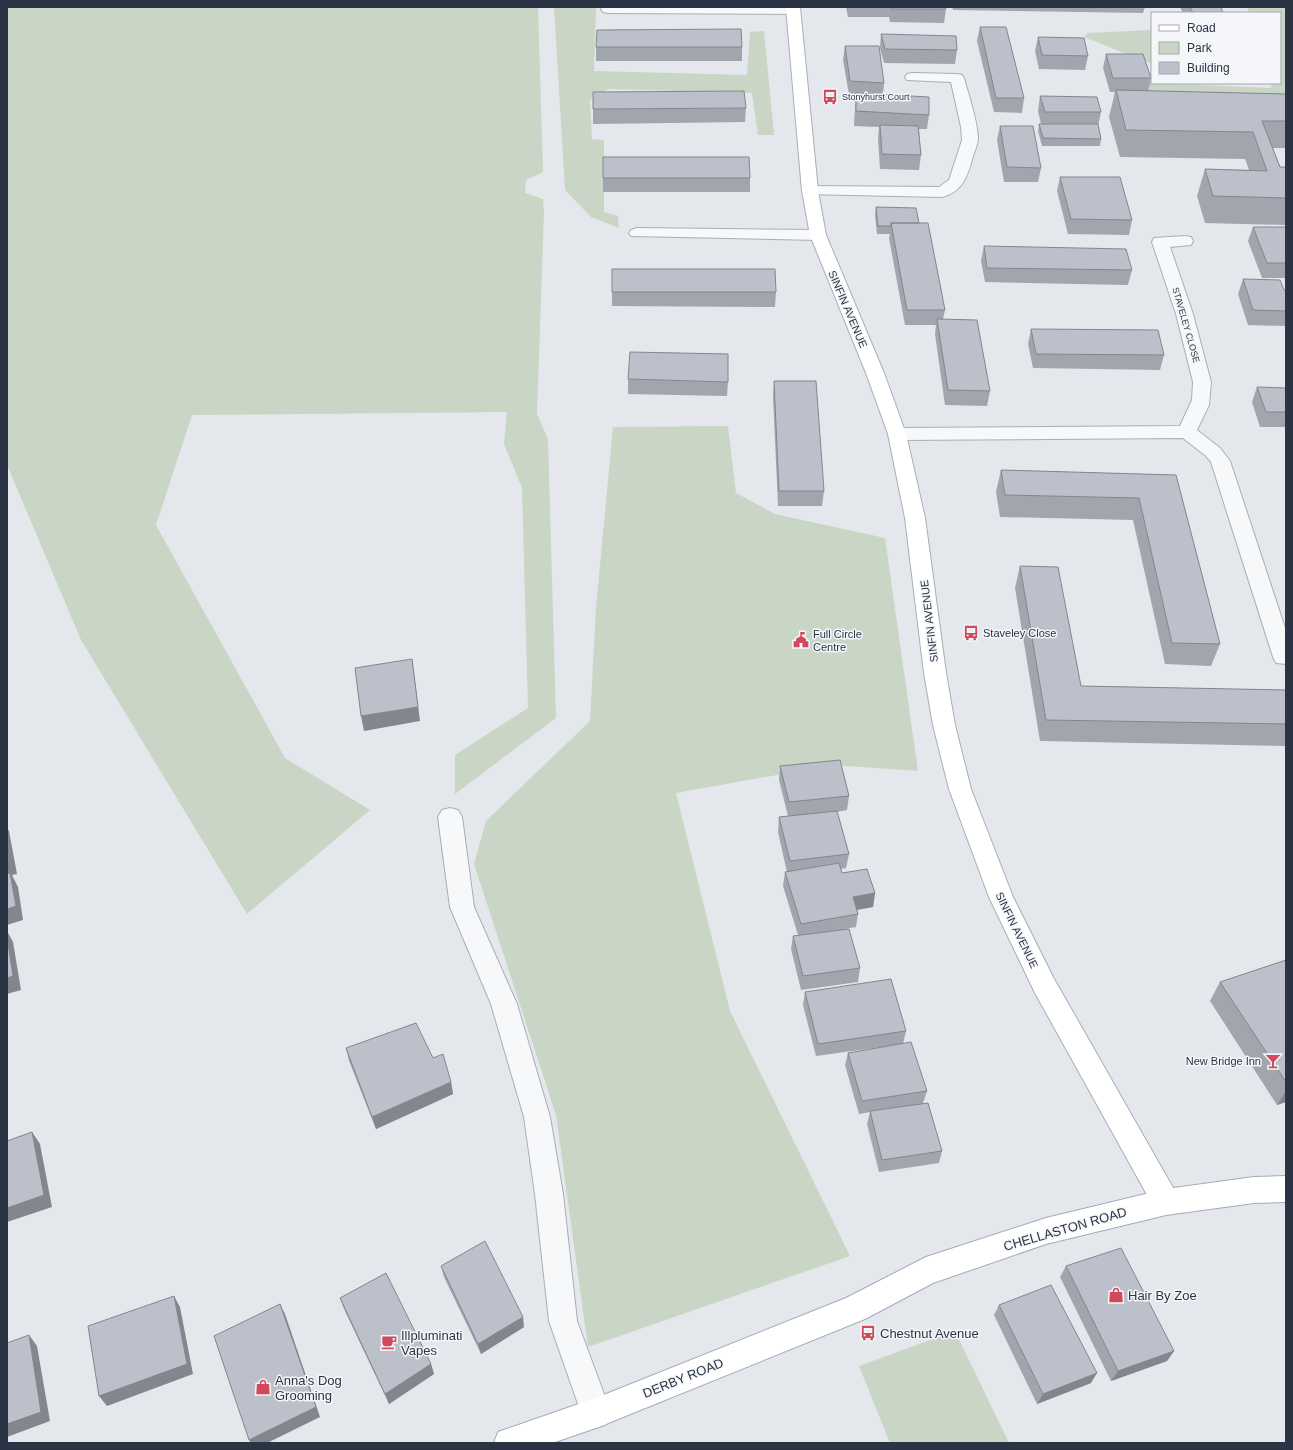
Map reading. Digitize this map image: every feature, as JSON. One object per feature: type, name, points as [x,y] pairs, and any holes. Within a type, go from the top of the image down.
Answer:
[{"type":"street","points":[[608,9],[793,9]]},
{"type":"street","name":"SINFIN AVENUE","points":[[793,9],[810,191],[818,235],[853,324],[875,373],[897,434],[915,518],[935,673],[944,725],[960,789],[1001,898],[1044,985],[1166,1202]]},
{"type":"street","points":[[810,191],[942,192],[956,183],[961,172],[970,140],[969,127],[958,78],[912,77]]},
{"type":"street","points":[[637,233],[818,235]]},
{"type":"street","name":"STAVELEY CLOSE","points":[[1185,241],[1160,242],[1173,277],[1200,374],[1203,395],[1187,432]]},
{"type":"street","points":[[897,434],[1187,432],[1213,452],[1220,461],[1280,622],[1284,657]]},
{"type":"street","points":[[450,817],[462,906],[504,1004],[537,1117],[549,1194],[563,1321],[596,1413]]},
{"type":"street","name":"CHELLASTON ROAD","points":[[855,1309],[926,1271],[1046,1231],[1166,1202],[1254,1190],[1286,1189]]},
{"type":"street","name":"DERBY ROAD","points":[[509,1443],[554,1436],[596,1413],[855,1309]]},
{"type":"green space","points":[[7,7],[538,7],[543,172],[526,180],[525,193],[543,199],[544,212],[537,414],[548,439],[556,718],[455,794],[455,755],[528,708],[522,488],[504,444],[507,412],[192,415],[156,525],[285,758],[370,810],[247,914],[81,640],[7,465]]},
{"type":"green space","points":[[554,7],[596,7],[594,71],[747,75],[750,32],[764,31],[774,135],[758,135],[752,93],[608,89],[590,100],[592,139],[604,140],[604,212],[618,216],[619,228],[591,217],[565,190]]},
{"type":"green space","points":[[1247,7],[1286,7],[1286,104],[1151,99],[1139,68],[1151,74],[1151,84],[1271,88],[1272,84],[1281,84],[1281,12],[1249,12]]},
{"type":"green space","points":[[1151,30],[1151,64],[1084,37],[1088,33]]},
{"type":"green space","points":[[728,426],[736,493],[775,514],[885,538],[918,771],[833,765],[676,793],[730,1011],[850,1256],[588,1347],[556,1115],[474,864],[486,821],[590,721],[596,608],[613,427]]},
{"type":"green space","points":[[955,1331],[1009,1443],[890,1443],[859,1366]]},
{"type":"building","points":[[891,7],[946,7],[946,9],[891,9]]},
{"type":"building","points":[[1190,7],[1221,7],[1223,12],[1192,12]]},
{"type":"building","points":[[980,27],[1006,27],[1024,98],[996,98]]},
{"type":"building","points":[[741,29],[742,47],[596,47],[597,30]]},
{"type":"building","points":[[881,34],[956,36],[957,50],[885,49]]},
{"type":"building","points":[[1038,37],[1084,38],[1088,56],[1042,55]]},
{"type":"building","points":[[845,46],[879,46],[884,83],[850,81]]},
{"type":"building","points":[[1106,54],[1143,54],[1151,78],[1113,78]]},
{"type":"building","points":[[1116,90],[1286,94],[1286,121],[1262,121],[1280,167],[1286,167],[1286,198],[1213,196],[1205,169],[1267,171],[1253,132],[1126,130]]},
{"type":"building","points":[[744,91],[746,108],[593,109],[593,92]]},
{"type":"building","points":[[856,93],[929,97],[929,115],[856,111]]},
{"type":"building","points":[[1040,96],[1097,97],[1101,112],[1045,112]]},
{"type":"building","points":[[1039,124],[1098,124],[1101,139],[1043,138]]},
{"type":"building","points":[[880,125],[918,126],[921,155],[882,154]]},
{"type":"building","points":[[1000,126],[1033,126],[1041,168],[1007,167]]},
{"type":"building","points":[[603,157],[749,157],[750,178],[603,178]]},
{"type":"building","points":[[1060,177],[1120,177],[1132,220],[1071,219]]},
{"type":"building","points":[[876,207],[916,208],[919,223],[891,223],[891,226],[878,226]]},
{"type":"building","points":[[891,223],[928,223],[945,310],[907,310]]},
{"type":"building","points":[[1253,227],[1286,227],[1286,263],[1267,263]]},
{"type":"building","points":[[984,246],[1126,249],[1132,270],[987,268]]},
{"type":"building","points":[[612,269],[775,269],[776,292],[612,292]]},
{"type":"building","points":[[1243,279],[1280,280],[1284,290],[1286,290],[1286,311],[1253,310]]},
{"type":"building","points":[[937,319],[977,320],[990,391],[948,390]]},
{"type":"building","points":[[1031,329],[1158,330],[1164,355],[1036,354]]},
{"type":"building","points":[[630,352],[728,354],[728,382],[628,379]]},
{"type":"building","points":[[774,381],[816,381],[824,491],[779,491]]},
{"type":"building","points":[[1257,387],[1286,388],[1286,412],[1266,412]]},
{"type":"building","points":[[1001,470],[1176,475],[1220,644],[1172,643],[1139,498],[1005,495]]},
{"type":"building","points":[[1020,566],[1058,567],[1081,686],[1286,690],[1286,724],[1046,720]]},
{"type":"building","points":[[412,659],[418,707],[361,716],[355,668]]},
{"type":"building","points":[[840,760],[849,796],[789,802],[780,766]]},
{"type":"building","points":[[837,811],[849,854],[790,861],[779,817]]},
{"type":"building","points":[[7,847],[9,860],[7,860]]},
{"type":"building","points":[[839,863],[842,873],[867,869],[875,893],[853,897],[858,914],[801,924],[785,872]]},
{"type":"building","points":[[10,873],[16,906],[7,909],[7,874]]},
{"type":"building","points":[[849,929],[860,968],[803,976],[793,936]]},
{"type":"building","points":[[7,937],[13,976],[7,978]]},
{"type":"building","points":[[1286,960],[1286,1082],[1220,982]]},
{"type":"building","points":[[891,979],[906,1031],[818,1044],[805,992]]},
{"type":"building","points":[[416,1023],[433,1058],[443,1054],[451,1082],[372,1117],[346,1048]]},
{"type":"building","points":[[911,1042],[927,1091],[862,1101],[848,1053]]},
{"type":"building","points":[[928,1103],[942,1151],[882,1160],[870,1111]]},
{"type":"building","points":[[32,1132],[44,1195],[7,1208],[7,1141]]},
{"type":"building","points":[[485,1241],[523,1317],[478,1344],[441,1266]]},
{"type":"building","points":[[1121,1248],[1174,1351],[1118,1371],[1066,1266]]},
{"type":"building","name":"Illpluminati Vapes","points":[[386,1273],[431,1364],[385,1394],[340,1298]]},
{"type":"building","points":[[1051,1285],[1097,1373],[1043,1394],[999,1305]]},
{"type":"building","points":[[174,1296],[187,1364],[99,1396],[88,1326]]},
{"type":"building","points":[[280,1304],[316,1407],[249,1440],[214,1336]]},
{"type":"building","points":[[29,1335],[41,1412],[7,1424],[7,1343]]},
{"type":"place","name":"Stonyhurst Court","points":[[830,97]]},
{"type":"place","name":"Staveley Close","points":[[971,633]]},
{"type":"place","name":"Full Circle Centre","points":[[801,640]]},
{"type":"place","name":"New Bridge Inn","points":[[1273,1061]]},
{"type":"place","name":"Hair By Zoe","points":[[1116,1295]]},
{"type":"place","name":"Chestnut Avenue","points":[[868,1333]]},
{"type":"place","name":"Illpluminati Vapes","points":[[389,1342]]},
{"type":"place","name":"Anna's Dog Grooming","points":[[263,1387]]}]
